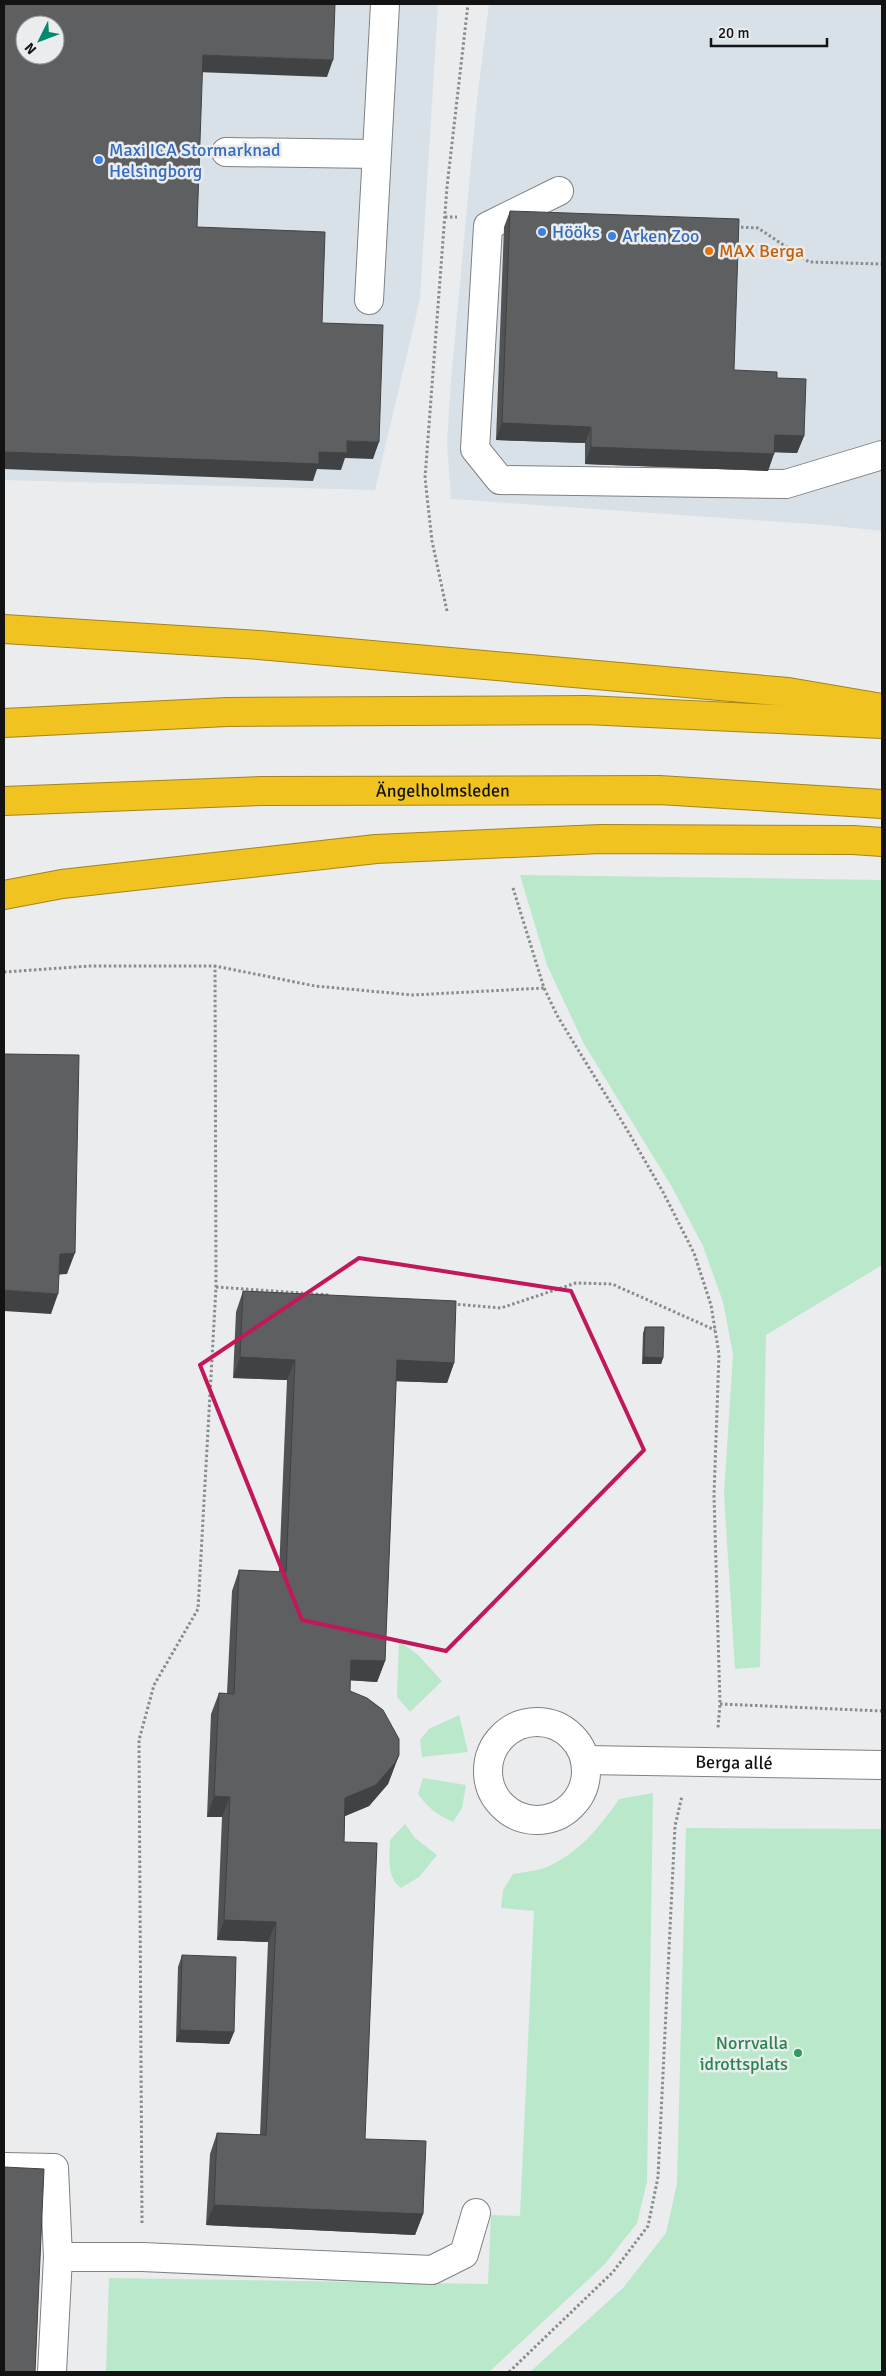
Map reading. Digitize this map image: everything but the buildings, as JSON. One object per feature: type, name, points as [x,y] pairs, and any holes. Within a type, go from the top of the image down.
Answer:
[{"type":"highway","points":[[4,629],[258,645],[788,692],[882,708]]},
{"type":"highway","points":[[4,723],[227,712],[586,710],[882,724]]},
{"type":"highway","name":"Ängelholmsleden","points":[[4,801],[262,791],[659,790],[882,804]]},
{"type":"highway","points":[[4,895],[62,884],[376,849],[600,840],[853,840],[882,842]]},
{"type":"street","points":[[369,300],[384,4]]},
{"type":"street","points":[[226,152],[376,154]]},
{"type":"street","points":[[559,191],[488,226],[474,449],[500,480],[786,484],[882,455]]},
{"type":"street","name":"Berga allé","points":[[585,1760],[882,1766]]},
{"type":"street","points":[[4,2167],[54,2168],[58,2257],[52,2372]]},
{"type":"street","points":[[58,2257],[142,2257],[432,2270],[464,2254],[476,2213]]},
{"type":"path","points":[[447,611],[432,540],[425,478],[445,216],[468,4]]},
{"type":"path","points":[[445,216],[503,218]]},
{"type":"path","points":[[729,227],[758,228],[809,262],[882,264]]},
{"type":"path","points":[[513,888],[544,988],[558,1017],[644,1160],[694,1254],[711,1305],[719,1354],[714,1496],[720,1704],[882,1711]]},
{"type":"path","points":[[4,972],[90,966],[215,966],[316,986],[413,995],[544,988]]},
{"type":"path","points":[[142,2257],[139,1740],[154,1685],[198,1609],[216,1287],[215,966]]},
{"type":"path","points":[[452,1304],[502,1308],[576,1283],[612,1284],[715,1330]]},
{"type":"path","points":[[216,1287],[334,1296]]},
{"type":"path","points":[[509,2372],[612,2272],[648,2226],[658,2178],[675,1826],[683,1790]]},
{"type":"highlighted area","points":[[359,1258],[571,1291],[644,1450],[446,1651],[302,1620],[200,1365]]},
{"type":"shaded area","name":"Maxi ICA Stormarknad Helsingborg","points":[[4,4],[438,4],[420,299],[375,490],[4,480]]},
{"type":"shaded area","points":[[489,4],[882,4],[882,531],[826,525],[451,499],[447,442],[451,380],[477,100]]},
{"type":"green space","points":[[520,875],[882,880],[882,1265],[766,1335],[760,1667],[735,1669],[724,1494],[733,1354],[723,1302],[703,1246],[672,1187],[584,1044],[547,965]]},
{"type":"green space","points":[[399,1641],[417,1654],[442,1681],[410,1712],[397,1697]]},
{"type":"green space","points":[[459,1715],[468,1752],[422,1757],[420,1740],[429,1729]]},
{"type":"green space","points":[[423,1778],[466,1785],[462,1808],[453,1822],[434,1811],[418,1794]]},
{"type":"green space","points":[[653,1793],[647,2182],[637,2223],[605,2264],[489,2372],[106,2372],[109,2278],[488,2284],[491,2215],[520,2216],[534,1911],[501,1908],[503,1890],[513,1874],[547,1867],[579,1847],[604,1820],[619,1799]]},
{"type":"green space","points":[[405,1824],[415,1838],[437,1855],[419,1877],[401,1888],[396,1883],[391,1872],[390,1840]]},
{"type":"green space","name":"Norrvalla idrottsplats","points":[[686,1828],[882,1829],[882,2372],[530,2372],[623,2288],[666,2233],[677,2184]]},
{"type":"place","name":"Maxi ICA Stormarknad Helsingborg","points":[[99,160]]},
{"type":"place","name":"Hööks","points":[[542,232]]},
{"type":"place","name":"Arken Zoo","points":[[612,236]]},
{"type":"place","name":"MAX Berga","points":[[709,251]]},
{"type":"place","name":"Norrvalla idrottsplats","points":[[798,2053]]}]
